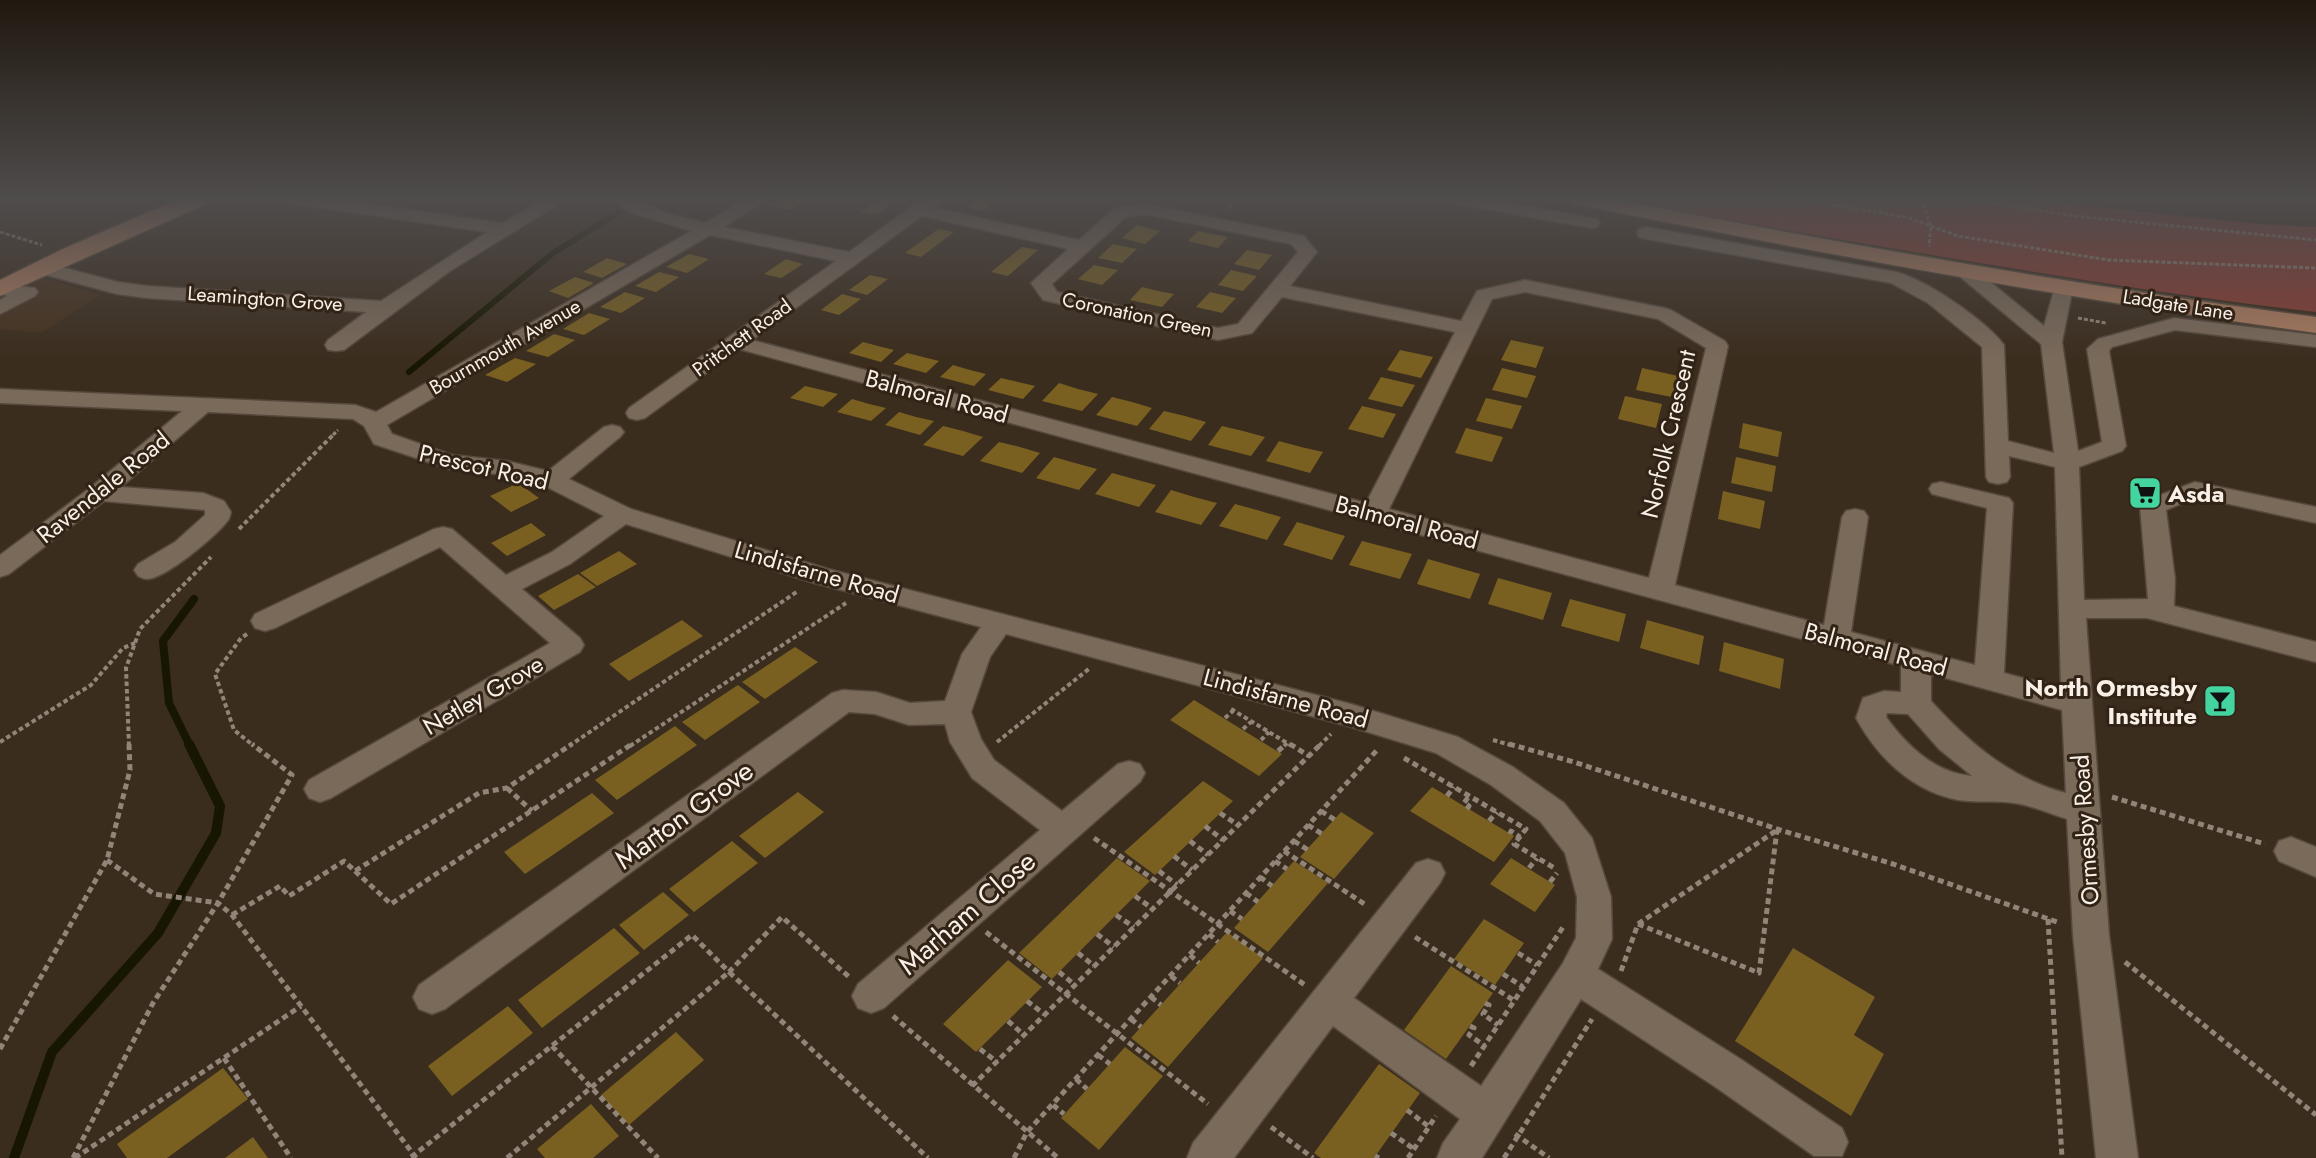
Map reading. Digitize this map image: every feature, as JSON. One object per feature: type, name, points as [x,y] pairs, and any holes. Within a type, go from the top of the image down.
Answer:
[{"type":"main road","name":"Ladgate Lane","points":[[1856,253],[2222,313],[2316,325]]},
{"type":"main road","points":[[1,295],[42,268],[71,254]]},
{"type":"street","points":[[336,345],[382,307],[466,253]]},
{"type":"street","name":"Bournmouth Avenue","points":[[365,417],[664,253]]},
{"type":"street","points":[[827,253],[852,258]]},
{"type":"street","name":"Pritchett Road","points":[[638,413],[859,253]]},
{"type":"street","name":"Coronation Green","points":[[1073,253],[1041,283],[1050,296],[1218,334],[1245,328],[1307,253]]},
{"type":"street","points":[[1757,253],[1896,278],[1915,284],[1993,345],[1998,477]]},
{"type":"street","name":"Leamington Grove","points":[[42,268],[117,288],[147,292],[382,307]]},
{"type":"street","points":[[1965,271],[2051,342]]},
{"type":"street","name":"Norfolk Crescent","points":[[1374,513],[1484,294],[1525,285],[1664,314],[1717,346],[1660,591]]},
{"type":"street","name":"Ormesby Road","points":[[2062,287],[2051,342],[2066,439],[2071,609],[2091,935],[2117,1158]]},
{"type":"street","points":[[1278,290],[1467,328]]},
{"type":"street","points":[[1998,446],[2067,463],[2114,446],[2098,349],[2105,343],[2174,324],[2316,341]]},
{"type":"street","name":"Balmoral Road","points":[[736,342],[2077,703]]},
{"type":"street","points":[[0,396],[204,404],[365,417]]},
{"type":"street","name":"Ravendale Road","points":[[0,568],[99,493],[204,404]]},
{"type":"street","name":"Prescot Road","points":[[365,417],[382,439],[409,450],[449,462],[507,468],[552,480],[622,515]]},
{"type":"street","points":[[552,480],[612,432]]},
{"type":"street","points":[[1941,489],[2000,503],[1989,679]]},
{"type":"street","points":[[2147,609],[2162,604],[2162,579],[2153,506],[2195,489],[2316,515]]},
{"type":"street","points":[[99,493],[211,502],[218,509],[216,519],[184,548],[147,570]]},
{"type":"street","points":[[504,587],[561,558],[622,515]]},
{"type":"street","name":"Lindisfarne Road","points":[[622,515],[821,576],[1351,714],[1448,745],[1502,776],[1552,812],[1580,848],[1573,873],[1594,897],[1594,939],[1576,975],[1458,1158]]},
{"type":"street","points":[[1836,638],[1855,517]]},
{"type":"street","name":"Netley Grove","points":[[265,621],[443,535],[570,645],[320,789]]},
{"type":"street","points":[[2071,609],[2147,609],[2316,652]]},
{"type":"street","points":[[999,622],[976,654],[956,712],[966,742],[983,769],[1067,826]]},
{"type":"street","points":[[1916,660],[1916,704],[1930,721],[1962,751],[1993,776],[2019,790]]},
{"type":"street","name":"Marton Grove","points":[[432,997],[843,701],[876,704],[909,714],[956,712]]},
{"type":"street","points":[[1916,704],[1884,702],[1874,706],[1871,718],[1879,731],[1924,773],[1958,787],[2019,790],[2083,799]]},
{"type":"street","name":"Marham Close","points":[[871,996],[1130,772]]},
{"type":"street","points":[[1208,1158],[1428,873]]},
{"type":"street","points":[[1576,975],[1728,1073],[1828,1142]]},
{"type":"street","points":[[1329,1002],[1487,1114]]},
{"type":"path","points":[[2065,253],[2109,260],[2316,268]]},
{"type":"path","points":[[231,537],[365,417]]},
{"type":"path","points":[[0,1049],[107,860],[130,770],[126,668],[140,629],[214,554]]},
{"type":"path","points":[[355,871],[479,793],[507,788],[821,576]]},
{"type":"path","points":[[232,915],[280,886],[289,896],[344,861],[391,904],[870,588]]},
{"type":"path","points":[[74,1158],[153,1003],[218,903],[292,775],[234,730],[215,674],[241,638],[265,621]]},
{"type":"path","points":[[0,742],[91,685],[123,648],[135,643]]},
{"type":"path","points":[[972,753],[991,748],[1095,664]]},
{"type":"path","points":[[1226,706],[1309,756]]},
{"type":"path","points":[[1225,718],[1234,711]]},
{"type":"path","points":[[972,1086],[1351,714]]},
{"type":"path","points":[[1242,729],[1251,722]]},
{"type":"path","points":[[1261,740],[1269,732]]},
{"type":"path","points":[[1448,745],[1480,737],[1574,762],[1777,829],[1893,864],[2091,935],[2316,1115]]},
{"type":"path","points":[[1278,751],[1287,743]]},
{"type":"path","points":[[1014,1158],[1028,1132],[1382,744]]},
{"type":"path","points":[[1400,755],[1526,829],[1514,844],[1538,858],[1573,873]]},
{"type":"path","points":[[1447,796],[1454,787]]},
{"type":"path","points":[[507,788],[532,810]]},
{"type":"path","points":[[1467,808],[1469,806],[1464,803],[1469,796]]},
{"type":"path","points":[[2083,799],[2304,857]]},
{"type":"path","points":[[1321,811],[1335,820]]},
{"type":"path","points":[[1489,821],[1497,812]]},
{"type":"path","points":[[1220,813],[1238,825]]},
{"type":"path","points":[[1308,825],[1322,834]]},
{"type":"path","points":[[1067,826],[1219,923],[1329,1002]]},
{"type":"path","points":[[1205,826],[1223,840]]},
{"type":"path","points":[[1638,924],[1759,973],[1777,829]]},
{"type":"path","points":[[1510,834],[1511,831],[1520,837]]},
{"type":"path","points":[[1190,841],[1208,855]]},
{"type":"path","points":[[1294,841],[1308,850]]},
{"type":"path","points":[[1174,856],[1192,870]]},
{"type":"path","points":[[1529,868],[1538,858]]},
{"type":"path","points":[[107,860],[154,894],[218,903],[232,915],[413,1157],[692,935],[928,1158]]},
{"type":"path","points":[[1275,861],[1287,869]]},
{"type":"path","points":[[1159,871],[1177,885]]},
{"type":"path","points":[[1550,882],[1573,873]]},
{"type":"path","points":[[1260,877],[1272,886]]},
{"type":"path","points":[[1246,893],[1258,902]]},
{"type":"path","points":[[1135,896],[1153,909]]},
{"type":"path","points":[[1230,911],[1242,919]]},
{"type":"path","points":[[965,915],[1117,1035],[1241,1116],[1313,1158]]},
{"type":"path","points":[[1116,915],[1134,927]]},
{"type":"path","points":[[507,1158],[729,972],[782,917],[972,1086],[1058,1158]]},
{"type":"path","points":[[1408,1158],[1485,1046],[1568,918]]},
{"type":"path","points":[[2048,920],[2062,1158]]},
{"type":"path","points":[[1097,934],[1114,946]]},
{"type":"path","points":[[1209,934],[1218,942]]},
{"type":"path","points":[[1078,953],[1094,966]]},
{"type":"path","points":[[1518,953],[1537,965]]},
{"type":"path","points":[[1190,955],[1199,963]]},
{"type":"path","points":[[1059,972],[1075,985]]},
{"type":"path","points":[[1503,974],[1523,987]]},
{"type":"path","points":[[1171,976],[1180,983]]},
{"type":"path","points":[[1151,997],[1161,1005]]},
{"type":"path","points":[[1027,1001],[1044,1014]]},
{"type":"path","points":[[1485,1003],[1489,1005],[1482,1014],[1498,1024]]},
{"type":"path","points":[[74,1158],[301,1006]]},
{"type":"path","points":[[1131,1019],[1141,1027]]},
{"type":"path","points":[[1008,1021],[1024,1035]]},
{"type":"path","points":[[1470,1026],[1474,1028],[1469,1035],[1485,1046]]},
{"type":"path","points":[[552,1046],[658,1158]]},
{"type":"path","points":[[980,1049],[997,1062]]},
{"type":"path","points":[[1098,1055],[1110,1064]]},
{"type":"path","points":[[224,1058],[291,1158]]},
{"type":"path","points":[[1076,1079],[1087,1089]]},
{"type":"path","points":[[1053,1105],[1064,1114]]},
{"type":"path","points":[[1407,1110],[1429,1126]]},
{"type":"path","points":[[1487,1114],[1549,1158]]},
{"type":"path","points":[[1391,1133],[1414,1149]]},
{"type":"shaded area","points":[[1923,253],[2316,253],[2316,312],[2167,293]]},
{"type":"shaded area","points":[[42,277],[100,295],[41,333],[0,329],[0,302]]},
{"type":"building","points":[[905,253],[926,253],[921,257]]},
{"type":"building","points":[[1015,253],[1034,253],[1008,276],[991,272]]},
{"type":"building","points":[[1103,253],[1133,253],[1122,263],[1098,258]]},
{"type":"building","points":[[1244,253],[1272,255],[1259,270],[1234,264]]},
{"type":"building","points":[[689,254],[709,259],[687,273],[666,267]]},
{"type":"building","points":[[607,258],[627,264],[602,278],[583,272]]},
{"type":"building","points":[[786,259],[803,264],[781,278],[764,274]]},
{"type":"building","points":[[1094,265],[1118,270],[1102,285],[1078,279]]},
{"type":"building","points":[[1231,270],[1257,276],[1243,291],[1218,285]]},
{"type":"building","points":[[659,272],[679,277],[656,292],[635,286]]},
{"type":"building","points":[[870,275],[888,279],[867,295],[849,290]]},
{"type":"building","points":[[575,277],[594,283],[568,298],[549,291]]},
{"type":"building","points":[[1142,287],[1174,294],[1162,307],[1130,300]]},
{"type":"building","points":[[625,292],[645,298],[621,313],[600,307]]},
{"type":"building","points":[[1210,292],[1236,298],[1222,313],[1196,307]]},
{"type":"building","points":[[842,294],[861,299],[839,315],[821,310]]},
{"type":"building","points":[[589,313],[610,319],[584,335],[563,329]]},
{"type":"building","points":[[554,334],[575,340],[548,357],[526,351]]},
{"type":"building","points":[[1511,340],[1544,347],[1536,368],[1501,360]]},
{"type":"building","points":[[863,342],[894,350],[881,362],[849,353]]},
{"type":"building","points":[[1400,350],[1433,357],[1421,378],[1387,370]]},
{"type":"building","points":[[907,353],[939,361],[926,373],[893,364]]},
{"type":"building","points":[[515,358],[536,364],[507,382],[485,375]]},
{"type":"building","points":[[953,365],[986,374],[974,386],[940,377]]},
{"type":"building","points":[[1502,368],[1536,376],[1527,398],[1492,390]]},
{"type":"building","points":[[1642,368],[1678,376],[1672,397],[1636,390]]},
{"type":"building","points":[[1381,377],[1415,385],[1402,407],[1368,399]]},
{"type":"building","points":[[1001,378],[1035,386],[1023,399],[988,390]]},
{"type":"building","points":[[1059,383],[1098,394],[1082,411],[1042,401]]},
{"type":"building","points":[[805,386],[838,394],[823,407],[790,398]]},
{"type":"building","points":[[1625,396],[1662,404],[1656,428],[1618,419]]},
{"type":"building","points":[[1112,397],[1152,408],[1137,426],[1096,415]]},
{"type":"building","points":[[1486,398],[1522,406],[1512,429],[1476,421]]},
{"type":"building","points":[[852,399],[886,408],[871,421],[837,412]]},
{"type":"building","points":[[1362,406],[1396,414],[1383,438],[1348,429]]},
{"type":"building","points":[[1164,411],[1206,422],[1191,441],[1149,429]]},
{"type":"building","points":[[899,412],[934,421],[920,435],[885,425]]},
{"type":"building","points":[[1743,423],[1782,432],[1778,457],[1739,448]]},
{"type":"building","points":[[943,426],[983,437],[963,456],[923,445]]},
{"type":"building","points":[[1222,426],[1265,437],[1251,456],[1208,445]]},
{"type":"building","points":[[1466,428],[1503,437],[1492,462],[1455,453]]},
{"type":"building","points":[[1279,441],[1323,452],[1310,473],[1266,461]]},
{"type":"building","points":[[999,442],[1040,453],[1022,473],[980,461]]},
{"type":"building","points":[[1054,457],[1097,469],[1079,490],[1036,478]]},
{"type":"building","points":[[1736,457],[1776,466],[1772,492],[1731,483]]},
{"type":"building","points":[[1112,473],[1156,485],[1139,507],[1095,494]]},
{"type":"building","points":[[518,483],[539,498],[511,512],[490,496]]},
{"type":"building","points":[[1171,490],[1217,503],[1201,525],[1155,512]]},
{"type":"building","points":[[1723,491],[1765,501],[1760,529],[1718,519]]},
{"type":"building","points":[[1235,504],[1281,517],[1267,540],[1219,526]]},
{"type":"building","points":[[1297,522],[1345,536],[1332,560],[1283,545]]},
{"type":"building","points":[[531,523],[546,535],[507,556],[491,543]]},
{"type":"building","points":[[1362,541],[1412,554],[1400,579],[1349,565]]},
{"type":"building","points":[[619,551],[637,564],[597,586],[580,573]]},
{"type":"building","points":[[1428,559],[1480,574],[1470,599],[1417,584]]},
{"type":"building","points":[[578,574],[596,587],[554,610],[538,596]]},
{"type":"building","points":[[1498,578],[1552,593],[1543,620],[1488,604]]},
{"type":"building","points":[[1570,599],[1626,614],[1619,642],[1561,626]]},
{"type":"building","points":[[682,620],[703,636],[629,681],[609,664]]},
{"type":"building","points":[[1647,620],[1704,636],[1699,665],[1640,648]]},
{"type":"building","points":[[1724,642],[1784,659],[1780,689],[1719,671]]},
{"type":"building","points":[[795,647],[818,662],[765,699],[742,682]]},
{"type":"building","points":[[738,685],[760,702],[705,740],[682,722]]},
{"type":"building","points":[[1194,700],[1282,754],[1259,776],[1170,720]]},
{"type":"building","points":[[675,726],[697,745],[617,800],[595,780]]},
{"type":"building","points":[[1203,781],[1233,801],[1155,875],[1124,852]]},
{"type":"building","points":[[1432,787],[1514,836],[1494,862],[1410,811]]},
{"type":"building","points":[[798,792],[824,812],[765,858],[739,836]]},
{"type":"building","points":[[592,793],[614,813],[525,874],[504,852]]},
{"type":"building","points":[[1341,812],[1374,833],[1334,879],[1300,857]]},
{"type":"building","points":[[732,841],[758,863],[694,912],[669,889]]},
{"type":"building","points":[[1117,858],[1150,881],[1052,979],[1019,953]]},
{"type":"building","points":[[1511,858],[1555,885],[1535,912],[1490,884]]},
{"type":"building","points":[[1294,861],[1328,883],[1268,952],[1234,928]]},
{"type":"building","points":[[663,892],[689,915],[644,950],[619,925]]},
{"type":"building","points":[[1484,919],[1524,943],[1495,985],[1454,959]]},
{"type":"building","points":[[614,928],[640,953],[542,1028],[518,1000]]},
{"type":"building","points":[[1227,932],[1263,958],[1168,1067],[1131,1038]]},
{"type":"building","points":[[1793,948],[1875,997],[1854,1035],[1884,1054],[1851,1116],[1735,1041]]},
{"type":"building","points":[[1008,960],[1042,987],[976,1052],[943,1024]]},
{"type":"building","points":[[1451,966],[1493,993],[1446,1059],[1404,1030]]},
{"type":"building","points":[[508,1006],[533,1033],[452,1096],[428,1066]]},
{"type":"building","points":[[676,1032],[704,1060],[629,1125],[601,1095]]},
{"type":"building","points":[[1125,1047],[1163,1076],[1099,1150],[1061,1118]]},
{"type":"building","points":[[1379,1064],[1420,1093],[1374,1158],[1321,1158],[1314,1153]]},
{"type":"building","points":[[223,1068],[248,1099],[167,1158],[127,1158],[117,1144]]},
{"type":"building","points":[[591,1104],[619,1136],[593,1158],[545,1158],[537,1149]]},
{"type":"building","points":[[253,1137],[268,1158],[225,1158]]},
{"type":"waterway","points":[[409,372],[553,253]]},
{"type":"waterway","points":[[190,746],[169,703],[163,641],[194,599]]},
{"type":"waterway","points":[[14,1158],[52,1052],[158,933],[216,833],[220,806],[190,746]]},
{"type":"place","name":"Asda","points":[[2145,493]]},
{"type":"place","name":"North Ormesby Institute","points":[[2220,701]]}]
